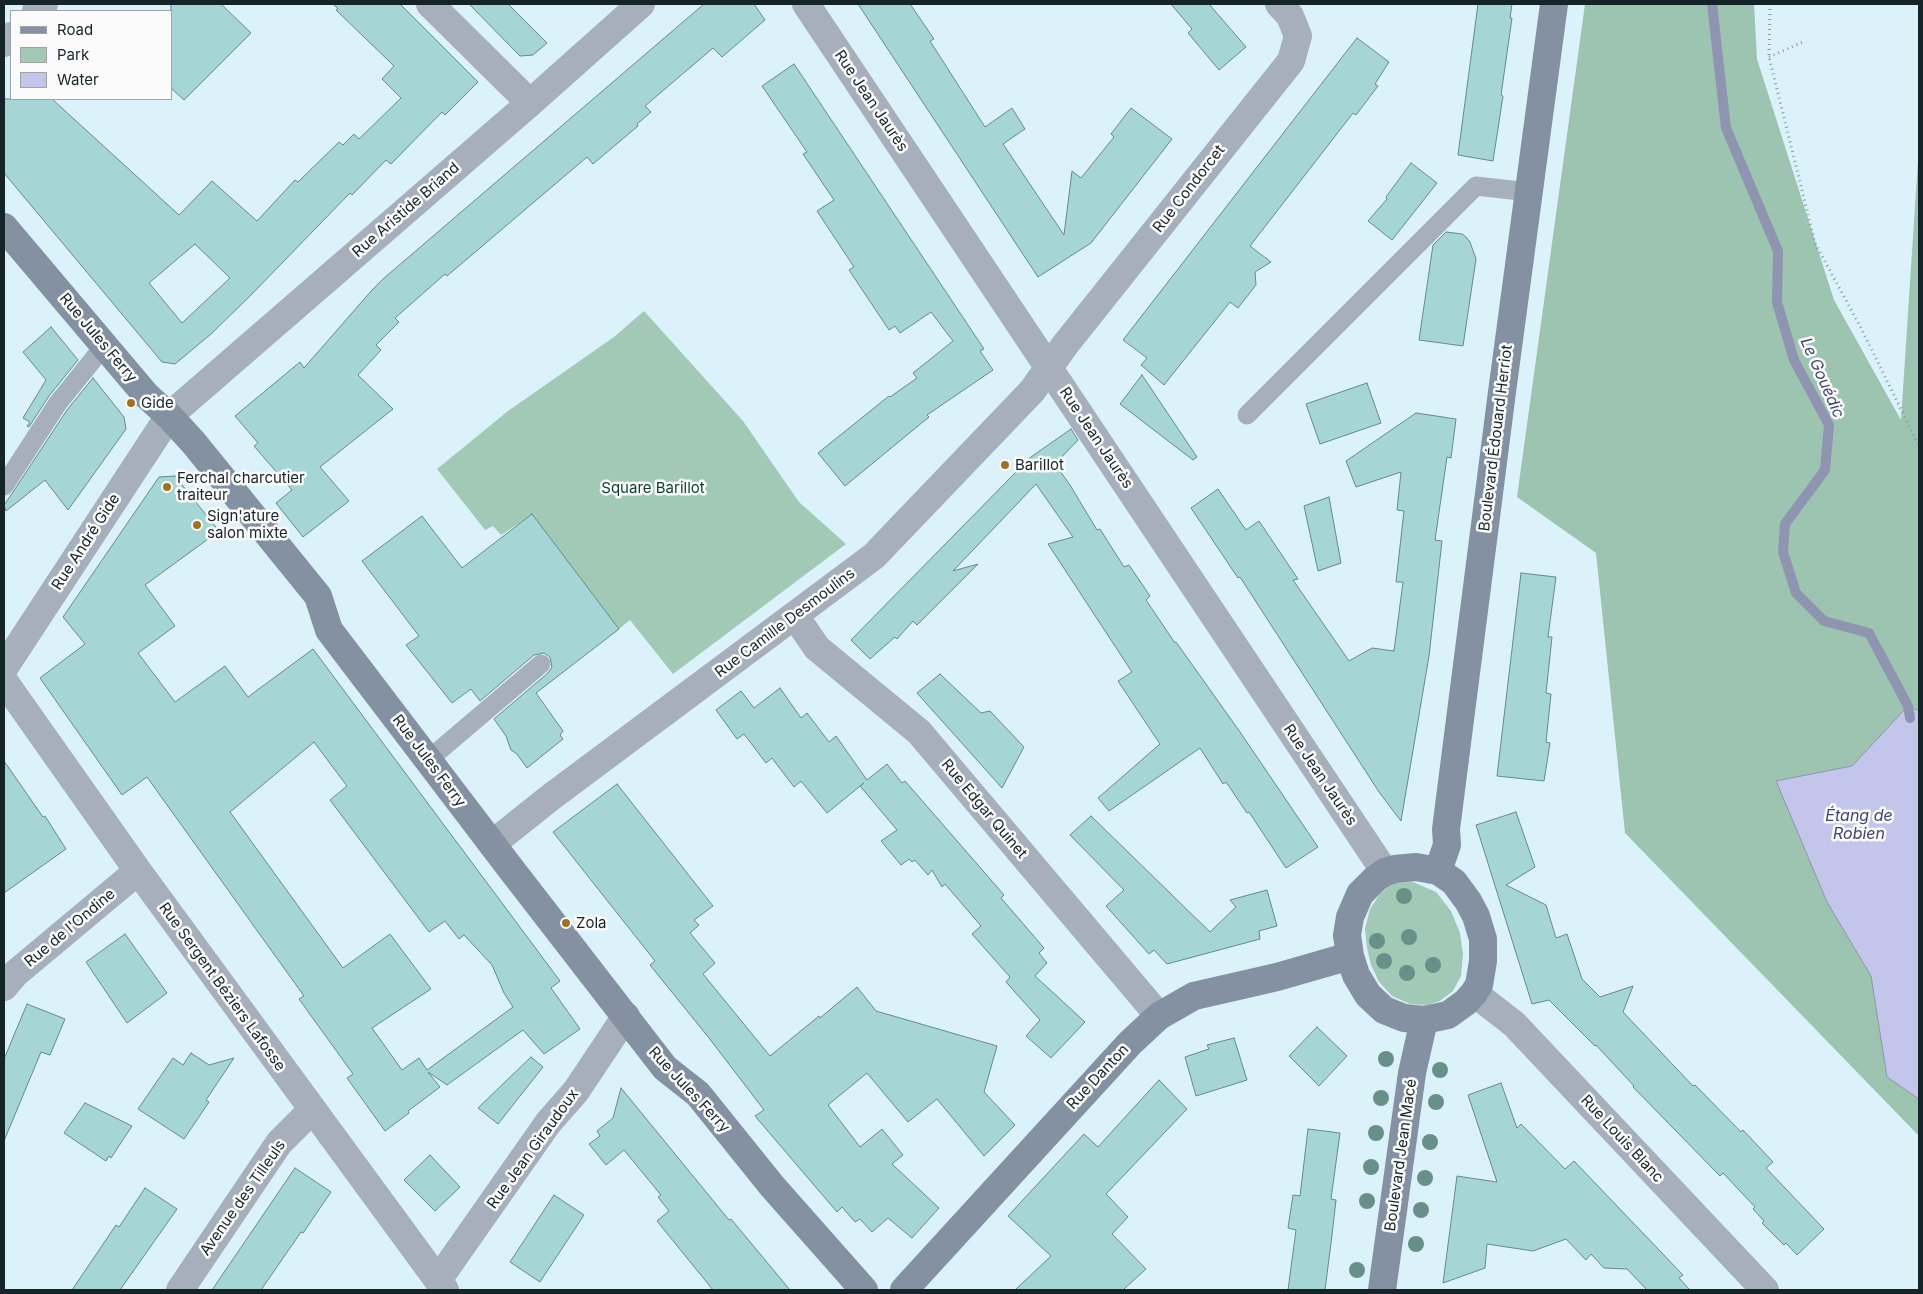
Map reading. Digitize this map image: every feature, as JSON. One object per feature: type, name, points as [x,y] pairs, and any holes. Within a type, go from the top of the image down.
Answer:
[{"type":"street","points":[[430,4],[530,104]]},
{"type":"street","name":"Rue Aristide Briand","points":[[168,416],[530,104],[640,4]]},
{"type":"street","name":"Rue Jean Jaurès","points":[[806,4],[1385,872]]},
{"type":"street","name":"Rue Condorcet","points":[[1050,368],[1065,345],[1291,62],[1298,36],[1290,16],[1279,4]]},
{"type":"street","name":"Boulevard Édouard Herriot","points":[[1438,871],[1447,845],[1446,829],[1554,4]]},
{"type":"street","name":"Rue Jules Ferry","points":[[4,227],[146,395],[193,442],[318,596],[329,630],[665,1068],[698,1094],[772,1186],[864,1290]]},
{"type":"street","name":"Rue Camille Desmoulins","points":[[492,844],[551,797],[874,556],[1032,391],[1050,368]]},
{"type":"street","name":"Rue André Gide","points":[[4,668],[168,416]]},
{"type":"street","name":"Rue Edgar Quinet","points":[[795,616],[817,648],[919,732],[1159,1016]]},
{"type":"street","name":"Rue Sergent Béziers Lafosse","points":[[4,681],[138,871],[442,1285]]},
{"type":"street","points":[[1416,867],[1438,871],[1454,882],[1476,916],[1483,939],[1483,961],[1479,984],[1466,1002],[1448,1015],[1424,1020],[1404,1018],[1384,1010],[1368,995],[1356,976],[1350,956],[1348,934],[1350,917],[1360,894],[1375,878],[1385,872],[1416,867]]},
{"type":"street","name":"Rue de l'Ondine","points":[[4,987],[16,973],[138,871]]},
{"type":"street","name":"Rue Danton","points":[[904,1290],[1130,1042],[1159,1016],[1194,996],[1277,977],[1350,956]]},
{"type":"street","name":"Rue Louis Blanc","points":[[1474,993],[1514,1024],[1765,1290]]},
{"type":"street","name":"Rue Jean Giraudoux","points":[[442,1285],[548,1123],[576,1091],[626,1016]]},
{"type":"street","name":"Boulevard Jean Macé","points":[[1382,1290],[1412,1073],[1424,1020]]},
{"type":"street","name":"Avenue des Tilleuls","points":[[180,1290],[279,1143],[312,1110]]},
{"type":"lane","points":[[1248,415],[1476,186],[1528,192]]},
{"type":"lane","points":[[4,486],[58,403],[104,346]]},
{"type":"lane","points":[[428,760],[540,664]]},
{"type":"path","points":[[1770,4],[1768,57],[1815,243],[1862,330],[1919,446]]},
{"type":"path","points":[[1768,57],[1803,42]]},
{"type":"green space","points":[[1585,4],[1754,4],[1757,59],[1834,300],[1901,420],[1919,145],[1919,1136],[1625,833],[1596,553],[1517,497]]},
{"type":"green space","name":"Square Barillot","points":[[644,311],[743,421],[799,502],[846,544],[673,674],[630,620],[619,629],[532,515],[501,535],[493,526],[485,530],[437,469],[508,411],[614,337]]},
{"type":"green space","points":[[1413,882],[1436,892],[1451,911],[1460,933],[1463,954],[1461,976],[1453,991],[1440,1001],[1427,1005],[1410,1004],[1392,996],[1379,982],[1371,965],[1367,948],[1365,929],[1370,909],[1380,894],[1393,883]]},
{"type":"water","name":"Étang de Robien","points":[[1908,706],[1919,711],[1919,1099],[1887,1077],[1871,976],[1827,902],[1776,781],[1852,766]]},
{"type":"building","points":[[171,4],[221,4],[251,33],[184,100],[172,89]]},
{"type":"building","points":[[333,4],[400,4],[478,82],[445,115],[442,112],[391,164],[386,160],[352,195],[350,193],[211,334],[175,364],[162,362],[4,173],[4,99],[53,100],[179,215],[212,181],[257,221],[295,180],[298,182],[339,142],[343,145],[354,134],[359,139],[401,98],[382,79],[394,66],[336,10],[338,9]],"holes":[[[195,244],[230,278],[182,323],[149,283]]]},
{"type":"building","points":[[469,4],[508,4],[547,43],[533,55],[520,56]]},
{"type":"building","points":[[704,4],[754,4],[765,20],[722,57],[713,48],[645,106],[651,112],[637,124],[638,126],[593,164],[587,157],[447,276],[445,274],[395,318],[399,322],[376,345],[381,350],[358,375],[393,409],[320,467],[349,501],[303,537],[276,503],[292,490],[254,446],[258,443],[235,416],[300,362],[304,368],[383,279]]},
{"type":"building","points":[[858,4],[910,4],[934,39],[930,41],[985,127],[1012,108],[1025,129],[1003,144],[1064,235],[1072,171],[1081,178],[1114,137],[1111,134],[1131,108],[1172,139],[1091,243],[1038,277]]},
{"type":"building","points":[[1171,4],[1209,4],[1246,47],[1219,70],[1188,33],[1192,29]]},
{"type":"building","points":[[1478,4],[1512,4],[1510,18],[1512,18],[1501,95],[1503,96],[1493,161],[1458,155]]},
{"type":"building","points":[[1357,38],[1389,62],[1375,84],[1378,86],[1356,115],[1353,113],[1250,246],[1271,262],[1255,272],[1256,285],[1238,308],[1230,302],[1164,385],[1141,365],[1147,358],[1123,340]]},
{"type":"building","points":[[794,64],[984,349],[980,351],[993,370],[927,415],[929,417],[845,486],[818,453],[889,396],[917,378],[913,373],[953,341],[931,312],[900,333],[895,326],[889,330],[849,270],[854,267],[817,211],[834,200],[803,154],[807,152],[762,86]]},
{"type":"building","points":[[1411,163],[1437,183],[1392,240],[1368,221],[1387,199],[1386,197]]},
{"type":"building","points":[[1446,232],[1462,234],[1466,237],[1470,242],[1476,259],[1463,346],[1419,340],[1433,245]]},
{"type":"building","points":[[51,327],[78,360],[49,396],[29,427],[27,426],[30,422],[23,418],[46,380],[23,352]]},
{"type":"building","points":[[1142,375],[1197,457],[1193,460],[1120,404]]},
{"type":"building","points":[[93,378],[124,417],[126,429],[68,510],[45,480],[6,511],[4,505],[67,410]]},
{"type":"building","points":[[1367,383],[1381,423],[1320,444],[1306,404]]},
{"type":"building","points":[[1416,413],[1456,419],[1451,458],[1447,457],[1435,540],[1442,541],[1429,656],[1401,821],[1379,792],[1240,577],[1238,578],[1191,508],[1218,489],[1246,530],[1259,521],[1298,579],[1293,580],[1349,661],[1372,648],[1394,651],[1403,582],[1396,582],[1404,511],[1397,510],[1401,472],[1356,487],[1346,461]]},
{"type":"building","points":[[1071,429],[1078,440],[1055,464],[1097,530],[1100,529],[1124,567],[1129,565],[1150,596],[1146,600],[1240,732],[1318,847],[1286,868],[1249,812],[1247,813],[1226,782],[1223,784],[1200,748],[1109,811],[1098,798],[1160,744],[1118,681],[1132,672],[1048,544],[1073,537],[1036,484],[953,571],[978,564],[917,625],[913,621],[897,639],[895,637],[870,659],[851,640],[1017,471],[1021,464]]},
{"type":"building","points":[[175,476],[219,531],[145,585],[175,626],[138,653],[175,702],[225,666],[248,697],[313,649],[560,981],[551,988],[580,1029],[544,1054],[523,1030],[447,1085],[428,1072],[440,1087],[385,1131],[347,1078],[353,1074],[299,999],[304,996],[147,777],[122,795],[40,678],[85,644],[63,617],[159,477]],"holes":[[[314,742],[347,786],[330,800],[429,932],[445,921],[459,939],[464,935],[492,965],[504,993],[513,1007],[427,1070],[419,1058],[402,1070],[372,1028],[431,989],[390,934],[343,968],[230,812]]]},
{"type":"building","points":[[1329,497],[1341,563],[1318,571],[1304,506]]},
{"type":"building","points":[[532,514],[619,629],[536,693],[563,731],[560,735],[563,739],[527,768],[517,754],[511,750],[506,736],[494,719],[548,673],[552,667],[550,657],[544,653],[534,655],[480,701],[471,689],[452,703],[406,645],[419,636],[362,561],[422,516],[462,568]]},
{"type":"building","points":[[1521,573],[1556,577],[1548,637],[1552,637],[1546,693],[1551,694],[1546,742],[1550,743],[1544,781],[1497,776]]},
{"type":"building","points":[[940,674],[981,713],[990,711],[1024,747],[1002,788],[917,693]]},
{"type":"building","points":[[780,688],[801,718],[807,713],[829,742],[836,736],[867,780],[887,764],[902,783],[905,781],[1004,895],[1001,898],[1044,948],[1039,953],[1047,963],[1035,976],[1085,1022],[1051,1058],[1026,1036],[1040,1020],[1006,982],[1010,977],[972,934],[981,926],[945,884],[942,887],[932,870],[928,875],[915,860],[912,862],[909,859],[901,865],[881,841],[897,830],[860,786],[827,813],[801,781],[794,787],[772,758],[766,763],[744,734],[737,739],[716,710],[741,691],[754,708]]},
{"type":"building","points":[[4,761],[43,817],[45,816],[66,849],[4,893]]},
{"type":"building","points":[[617,784],[713,906],[694,920],[699,925],[690,933],[715,963],[703,974],[770,1056],[857,987],[876,1011],[997,1046],[984,1092],[1015,1125],[984,1156],[937,1099],[908,1122],[867,1073],[828,1105],[860,1147],[882,1129],[903,1155],[892,1164],[939,1208],[912,1238],[888,1218],[872,1232],[860,1219],[855,1222],[842,1207],[837,1212],[755,1116],[764,1110],[650,965],[655,961],[553,832]]},
{"type":"building","points":[[1516,812],[1535,867],[1506,885],[1546,905],[1556,938],[1567,934],[1582,979],[1600,997],[1633,986],[1623,1012],[1693,1086],[1695,1085],[1741,1132],[1743,1130],[1773,1162],[1766,1168],[1824,1229],[1797,1255],[1762,1223],[1764,1221],[1753,1209],[1755,1207],[1723,1173],[1720,1176],[1633,1087],[1596,1045],[1549,1000],[1532,1004],[1476,825]]},
{"type":"building","points":[[1091,816],[1210,932],[1236,907],[1230,900],[1267,890],[1277,926],[1259,931],[1260,939],[1167,964],[1154,950],[1149,954],[1106,906],[1124,890],[1070,835]]},
{"type":"building","points":[[125,934],[167,993],[127,1023],[86,962]]},
{"type":"building","points":[[27,1004],[65,1019],[50,1055],[41,1052],[4,1141],[4,1059]]},
{"type":"building","points":[[1317,1027],[1347,1056],[1319,1086],[1289,1056]]},
{"type":"building","points":[[1234,1038],[1247,1080],[1196,1096],[1185,1057],[1209,1049],[1207,1045]]},
{"type":"building","points":[[191,1053],[209,1065],[234,1058],[206,1100],[209,1102],[184,1139],[138,1109],[173,1058],[183,1065]]},
{"type":"building","points":[[531,1057],[543,1067],[498,1124],[478,1108]]},
{"type":"building","points":[[1159,1080],[1187,1109],[1106,1194],[1128,1217],[1112,1234],[1146,1269],[1123,1290],[1015,1290],[1051,1256],[1008,1216],[1084,1134],[1098,1147]]},
{"type":"building","points":[[1501,1083],[1517,1128],[1521,1124],[1565,1169],[1574,1161],[1683,1275],[1679,1278],[1690,1290],[1647,1290],[1627,1269],[1604,1268],[1591,1254],[1586,1260],[1566,1239],[1533,1251],[1487,1244],[1485,1268],[1443,1283],[1457,1176],[1497,1182],[1468,1095]]},
{"type":"building","points":[[621,1088],[729,1220],[731,1219],[790,1290],[713,1290],[657,1221],[669,1211],[658,1197],[661,1195],[624,1150],[606,1165],[589,1144],[600,1136],[597,1131],[613,1118]]},
{"type":"building","points":[[85,1103],[132,1126],[111,1158],[109,1156],[106,1161],[64,1133]]},
{"type":"building","points":[[1308,1129],[1340,1133],[1331,1199],[1336,1200],[1332,1235],[1325,1290],[1288,1290],[1296,1230],[1288,1228],[1293,1195],[1300,1196]]},
{"type":"building","points":[[430,1155],[460,1187],[435,1211],[404,1180]]},
{"type":"building","points":[[295,1168],[331,1192],[261,1290],[212,1290]]},
{"type":"building","points":[[145,1188],[177,1209],[120,1290],[72,1290],[116,1225],[119,1227]]},
{"type":"building","points":[[554,1195],[584,1215],[540,1282],[510,1262]]},
{"type":"waterway","name":"Le Gouédic","points":[[1712,4],[1726,128],[1778,251],[1777,302],[1794,360],[1829,425],[1825,470],[1785,524],[1783,552],[1796,593],[1824,621],[1869,633],[1908,706],[1910,718]]},
{"type":"place","name":"Gide","points":[[131,403]]},
{"type":"place","name":"Barillot","points":[[1005,465]]},
{"type":"place","name":"Ferchal charcutier traiteur","points":[[167,487]]},
{"type":"place","name":"Sign'ature salon mixte","points":[[197,525]]},
{"type":"place","name":"Zola","points":[[566,923]]}]
